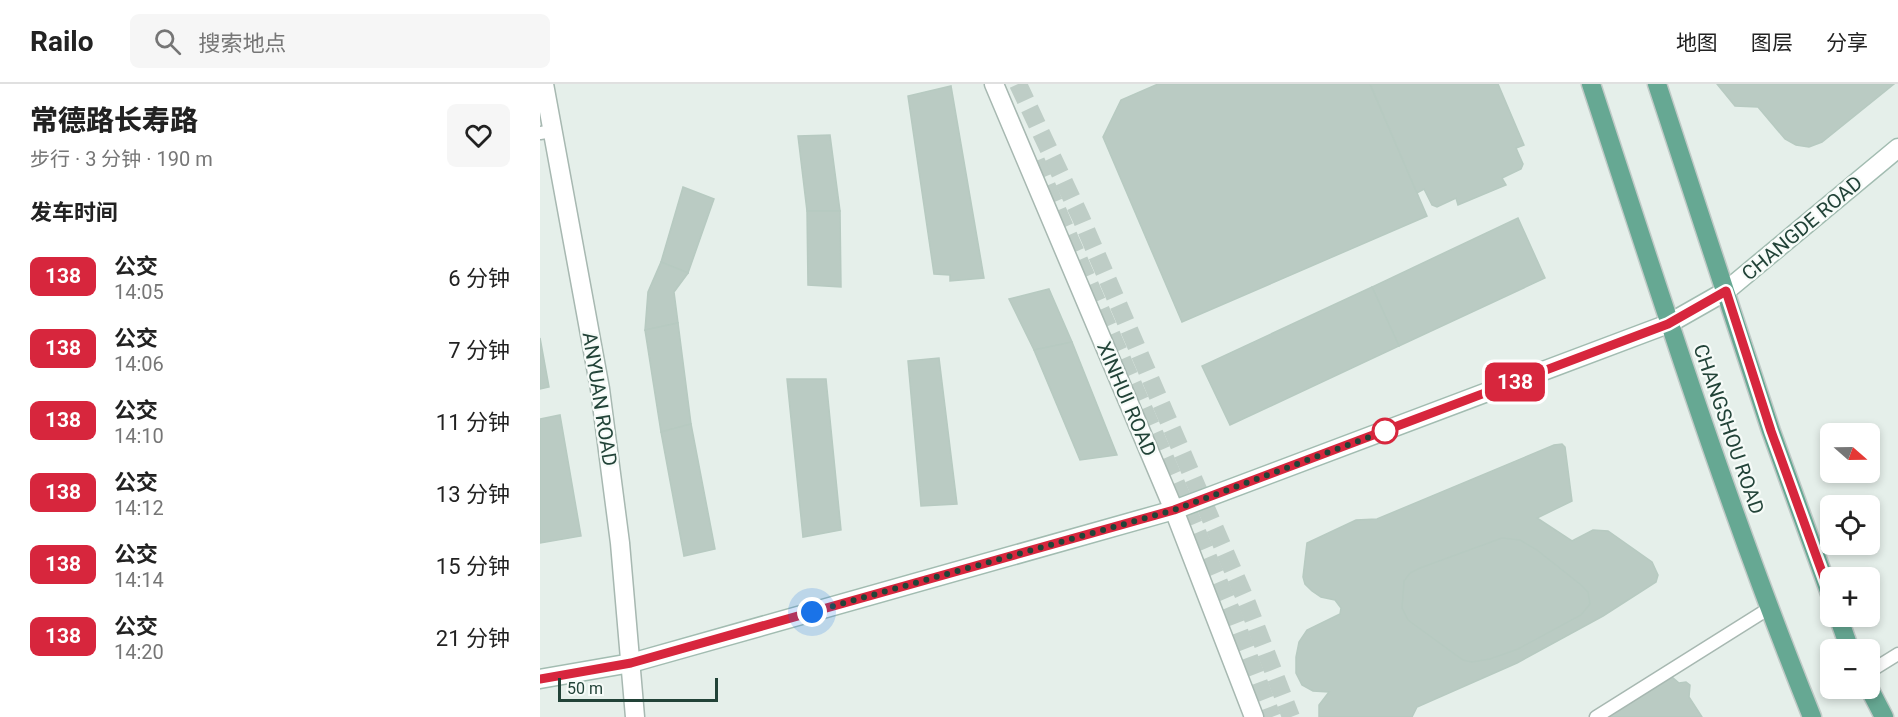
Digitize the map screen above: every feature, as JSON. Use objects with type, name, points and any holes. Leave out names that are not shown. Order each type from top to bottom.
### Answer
[{"type":"main road","name":"ANYUAN ROAD","points":[[544,84],[546,132],[600,389],[619,531],[635,717]]},
{"type":"main road","name":"XINHUI ROAD","points":[[994,84],[1174,510],[1254,717]]},
{"type":"main road","name":"CHANGSHOU ROAD","points":[[1591,84],[1668,324],[1768,609],[1812,717]]},
{"type":"main road","name":"CHANGSHOU ROAD","points":[[1657,84],[1771,431],[1820,567]]},
{"type":"main road","name":"CHANGDE ROAD","points":[[540,679],[631,663],[1174,510],[1668,324],[1726,291],[1898,148]]},
{"type":"main road","points":[[1875,699],[1884,717]]},
{"type":"lane","points":[[1596,717],[1768,609]]},
{"type":"lane","points":[[1880,665],[1898,654]]},
{"type":"building","points":[[1158,84],[1370,84],[1427,216],[1182,322],[1103,137],[1121,100]]},
{"type":"building","points":[[1370,84],[1498,84],[1524,145],[1516,148],[1523,164],[1521,169],[1502,178],[1506,185],[1458,205],[1456,198],[1437,207],[1432,205],[1424,189],[1417,193]]},
{"type":"building","points":[[1717,84],[1894,84],[1822,142],[1809,147],[1796,145],[1785,139],[1758,107],[1735,106]]},
{"type":"building","points":[[951,86],[984,278],[950,281],[950,275],[934,274],[908,96]]},
{"type":"building","points":[[830,135],[840,211],[807,211],[798,136]]},
{"type":"building","points":[[683,187],[714,199],[688,273],[661,262]]},
{"type":"building","points":[[807,211],[840,211],[841,287],[808,285]]},
{"type":"building","points":[[1518,218],[1545,278],[1399,346],[1372,287]]},
{"type":"building","points":[[661,262],[688,273],[674,292],[678,323],[645,330],[648,292]]},
{"type":"building","points":[[1372,287],[1399,346],[1230,425],[1202,366]]},
{"type":"building","points":[[1049,289],[1072,342],[1034,350],[1009,299]]},
{"type":"building","points":[[678,323],[691,424],[661,432],[645,330]]},
{"type":"building","points":[[540,338],[549,387],[540,389]]},
{"type":"building","points":[[1072,342],[1117,455],[1080,460],[1034,350]]},
{"type":"building","points":[[939,358],[957,504],[921,506],[908,361]]},
{"type":"building","points":[[787,379],[826,379],[841,530],[803,537]]},
{"type":"building","points":[[560,415],[581,536],[540,543],[540,419]]},
{"type":"building","points":[[691,424],[715,549],[684,556],[661,432]]},
{"type":"building","points":[[1562,444],[1565,447],[1572,501],[1537,518],[1572,541],[1593,530],[1608,531],[1652,562],[1658,575],[1656,582],[1603,616],[1517,663],[1417,707],[1412,717],[1319,717],[1319,705],[1329,692],[1313,691],[1302,685],[1296,673],[1299,642],[1307,630],[1340,614],[1341,608],[1335,600],[1321,597],[1305,584],[1303,577],[1307,543],[1356,520],[1377,519],[1554,445]]},
{"type":"building","points":[[1502,538],[1520,540],[1537,550],[1588,592],[1590,604],[1581,615],[1518,649],[1490,659],[1472,662],[1463,660],[1408,620],[1402,608],[1404,581],[1410,573],[1420,568]]},
{"type":"building","points":[[1672,677],[1679,683],[1686,682],[1690,685],[1689,697],[1702,717],[1607,717]]},
{"type":"tunnel","points":[[1018,84],[1081,218],[1247,603],[1291,717]]},
{"type":"tunnel","points":[[1036,161],[1231,610],[1272,717]]},
{"type":"bus line","name":"138","points":[[540,679],[631,663],[1174,510],[1668,324],[1726,291],[1771,431],[1820,567]]},
{"type":"route","points":[[812,612],[1174,510],[1385,431]]}]
